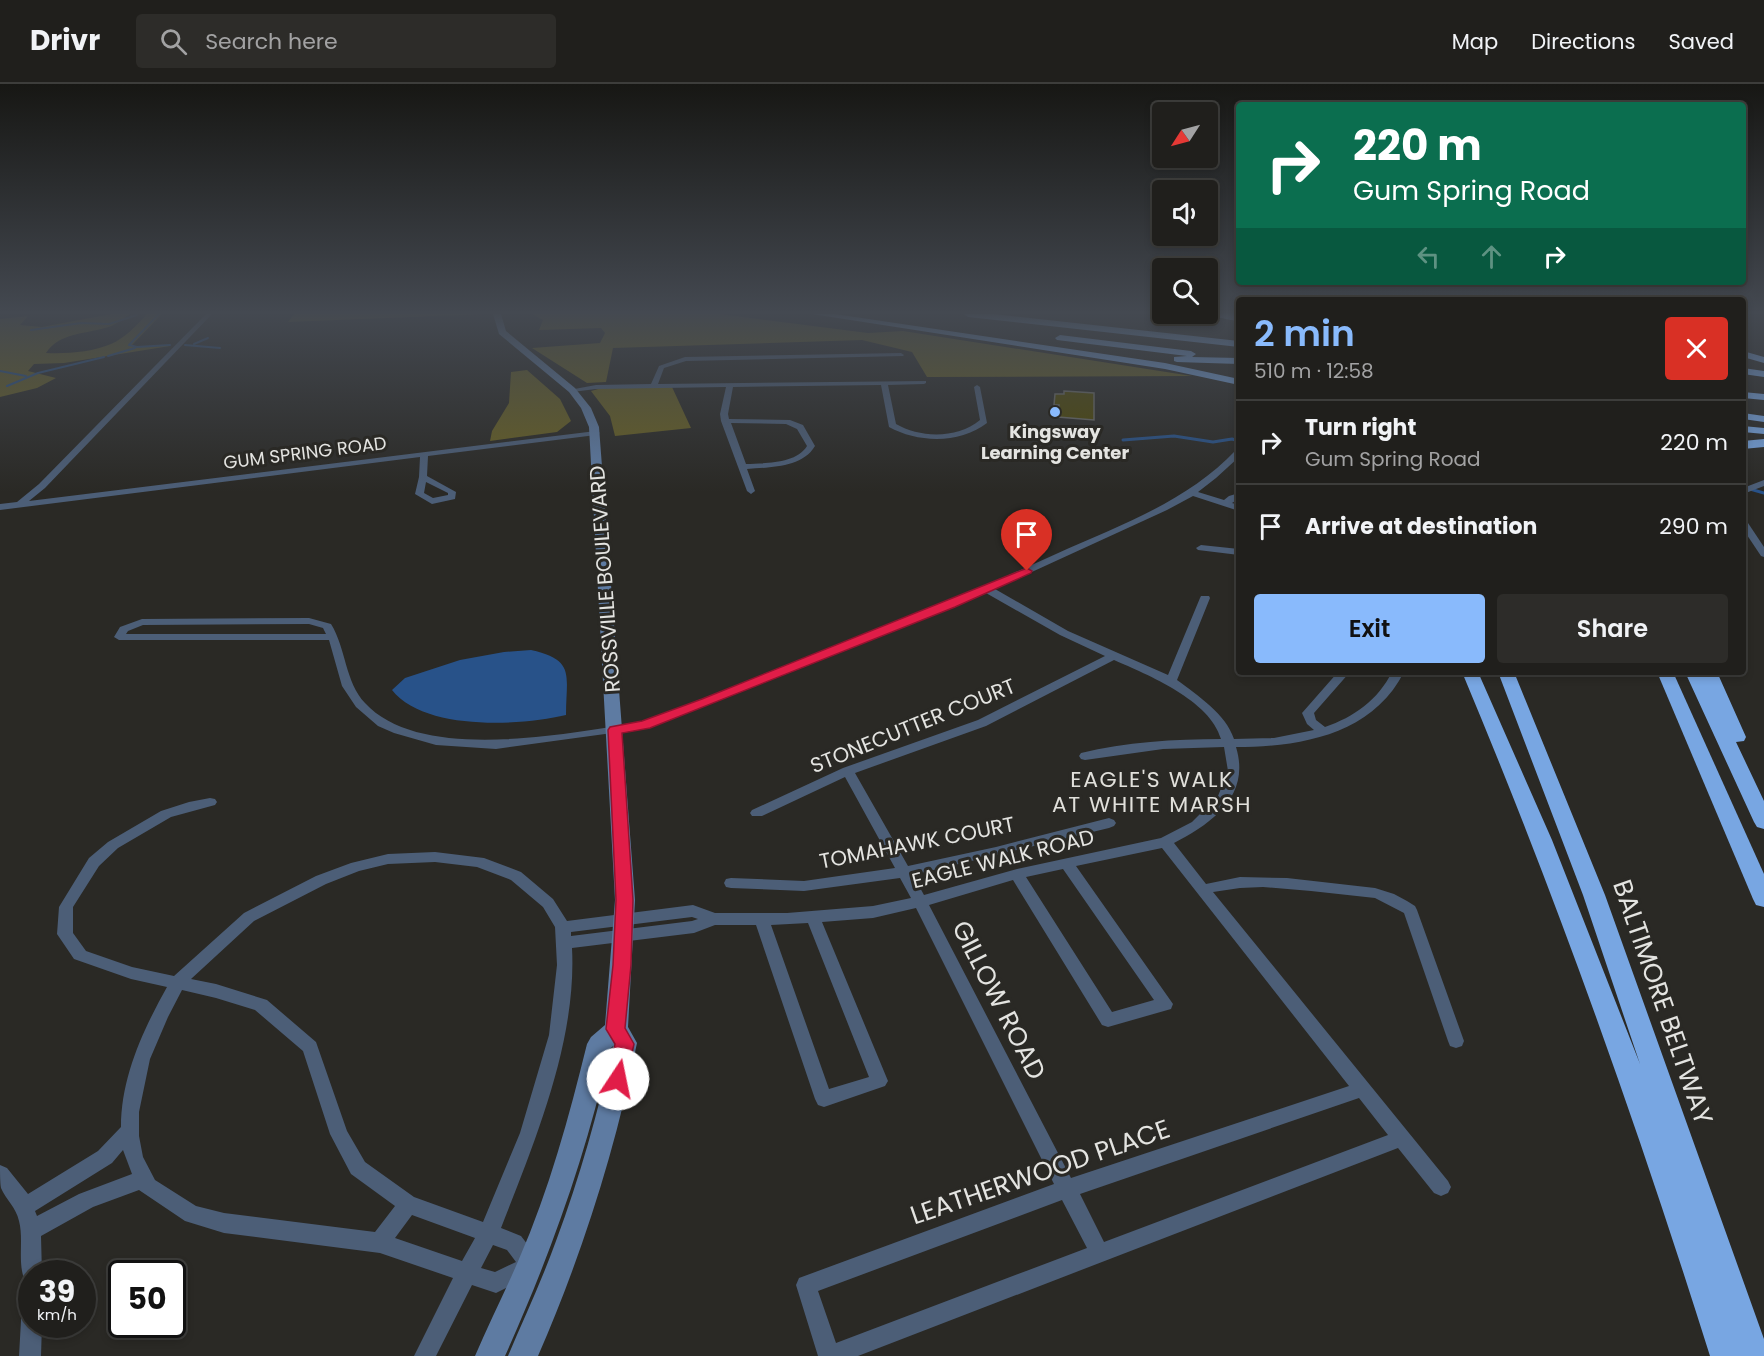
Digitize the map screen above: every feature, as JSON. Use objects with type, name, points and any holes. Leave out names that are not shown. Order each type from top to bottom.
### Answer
[{"type":"highway","points":[[1198,373],[1236,381]]},
{"type":"highway","points":[[1746,395],[1764,397]]},
{"type":"highway","points":[[1746,400],[1764,403]]},
{"type":"highway","points":[[1746,416],[1764,418]]},
{"type":"highway","points":[[1746,429],[1764,431]]},
{"type":"highway","points":[[1746,445],[1764,442]]},
{"type":"highway","points":[[1471,675],[1564,896],[1621,1047],[1657,1146],[1726,1356]]},
{"type":"highway","points":[[1498,675],[1537,751]]},
{"type":"highway","name":"BALTIMORE BELTWAY","points":[[1507,675],[1594,895],[1754,1356]]},
{"type":"highway","points":[[1666,675],[1764,899]]},
{"type":"highway","points":[[1694,675],[1764,822]]},
{"type":"highway","points":[[1710,675],[1764,796]]},
{"type":"main road","name":"ROSSVILLE BOULEVARD","points":[[530,1354],[596,1166],[625,1044],[615,1029],[624,927],[615,730],[596,433],[586,408],[572,390],[551,373]]},
{"type":"main road","points":[[490,1356],[531,1265],[569,1160],[599,1044],[615,1029]]},
{"type":"street","points":[[19,504],[42,486],[151,373]]},
{"type":"street","points":[[654,386],[659,373]]},
{"type":"street","points":[[572,390],[654,386],[924,382]]},
{"type":"street","points":[[884,383],[892,425],[906,433],[927,436],[952,435],[981,425],[984,421],[977,387]]},
{"type":"street","points":[[730,386],[724,414],[725,421],[751,491]]},
{"type":"street","points":[[725,421],[787,422],[800,427],[812,446],[808,454],[794,460],[743,467]]},
{"type":"street","name":"GUM SPRING ROAD","points":[[0,507],[596,433]]},
{"type":"street","points":[[423,477],[424,454]]},
{"type":"street","points":[[333,637],[119,637],[124,628],[142,622],[316,622],[327,626],[333,637],[348,686],[360,705],[382,723],[407,733],[436,741],[496,745],[615,730],[645,725],[717,698],[987,589],[1193,493],[1213,478],[1236,455]]},
{"type":"street","points":[[1747,489],[1764,483]]},
{"type":"street","points":[[1193,493],[1236,507]]},
{"type":"street","points":[[1225,504],[1236,497]]},
{"type":"street","points":[[1746,527],[1764,554]]},
{"type":"street","points":[[1201,548],[1236,552]]},
{"type":"street","name":"EAGLE WALK ROAD","points":[[565,935],[624,927],[694,927],[714,919],[813,917],[873,912],[920,902],[1017,874],[1166,842],[1197,825],[1224,798],[1234,771],[1230,744],[1215,717],[1206,707],[1171,681],[1064,633],[987,589]]},
{"type":"street","points":[[1171,681],[1205,598]]},
{"type":"street","points":[[209,638],[224,621]]},
{"type":"street","name":"STONECUTTER COURT","points":[[757,813],[848,771],[982,723],[1115,656]]},
{"type":"street","points":[[1322,731],[1311,721],[1308,712],[1341,675]]},
{"type":"street","points":[[1085,756],[1164,745],[1286,741],[1322,731],[1357,717],[1375,705],[1393,684],[1397,675]]},
{"type":"street","name":"GILLOW ROAD","points":[[848,771],[904,871],[1100,1254]]},
{"type":"street","points":[[210,802],[166,814],[113,845],[94,862],[66,907],[65,934],[80,955],[130,973],[178,982],[216,991],[261,1005],[310,1047],[324,1082],[339,1134],[358,1168],[408,1204],[488,1235],[514,1243],[531,1265],[496,1283],[467,1273],[380,1243],[224,1223],[192,1214],[147,1186],[134,1157],[130,1112],[141,1059],[160,1015],[178,982],[249,917],[321,879],[356,867],[388,859],[435,857],[479,862],[516,876],[548,903],[565,935],[556,1035],[529,1132],[488,1235],[467,1273],[425,1356]]},
{"type":"street","name":"TOMAHAWK COURT","points":[[731,883],[801,886],[904,871],[995,852],[1108,823]]},
{"type":"street","points":[[1166,842],[1441,1187]]},
{"type":"street","points":[[1017,874],[1108,1020],[1165,1004],[1066,863]]},
{"type":"street","points":[[1203,890],[1219,884],[1252,881],[1375,893],[1386,895],[1397,901],[1410,910],[1456,1041]]},
{"type":"street","points":[[761,918],[824,1098],[879,1081],[813,917]]},
{"type":"street","name":"LEATHERWOOD PLACE","points":[[1363,1089],[1067,1189],[806,1285],[830,1356],[1402,1138]]},
{"type":"street","points":[[24,1207],[59,1188],[105,1157],[130,1130]]},
{"type":"street","points":[[0,1174],[18,1192],[24,1207],[31,1231],[32,1260]]},
{"type":"street","points":[[31,1231],[76,1204],[118,1186],[145,1180]]},
{"type":"street","points":[[380,1243],[408,1204]]},
{"type":"street","points":[[30,1356],[31,1338]]},
{"type":"shaded area","points":[[0,373],[37,373],[56,378],[37,388],[0,397]]},
{"type":"shaded area","points":[[511,373],[531,373],[560,399],[571,421],[557,432],[490,441],[492,431],[509,403]]},
{"type":"shaded area","points":[[572,373],[608,373],[606,382],[587,383]]},
{"type":"shaded area","points":[[925,373],[1175,373],[1192,376],[927,377]]},
{"type":"shaded area","points":[[605,387],[672,387],[691,428],[615,436],[610,416],[591,391]]},
{"type":"water","points":[[531,650],[545,654],[562,664],[567,679],[566,715],[524,722],[499,723],[449,719],[426,713],[407,703],[392,690],[405,678],[460,660]]},
{"type":"building","points":[[1064,391],[1094,393],[1094,420],[1058,417],[1059,405],[1054,405],[1055,394],[1064,394]]},
{"type":"waterway","points":[[12,373],[26,376]]},
{"type":"waterway","points":[[7,386],[37,373]]},
{"type":"waterway","points":[[1123,440],[1174,436],[1213,442],[1236,440]]},
{"type":"waterway","points":[[1746,488],[1764,493]]},
{"type":"place","name":"Kingsway Learning Center","points":[[1055,412]]},
{"type":"district","name":"EAGLE'S WALK AT WHITE MARSH","points":[[1152,792]]},
{"type":"route","points":[[618,1079],[625,1044],[615,1029],[622,965],[625,900],[615,730],[645,725],[706,702],[1027,571]]}]
